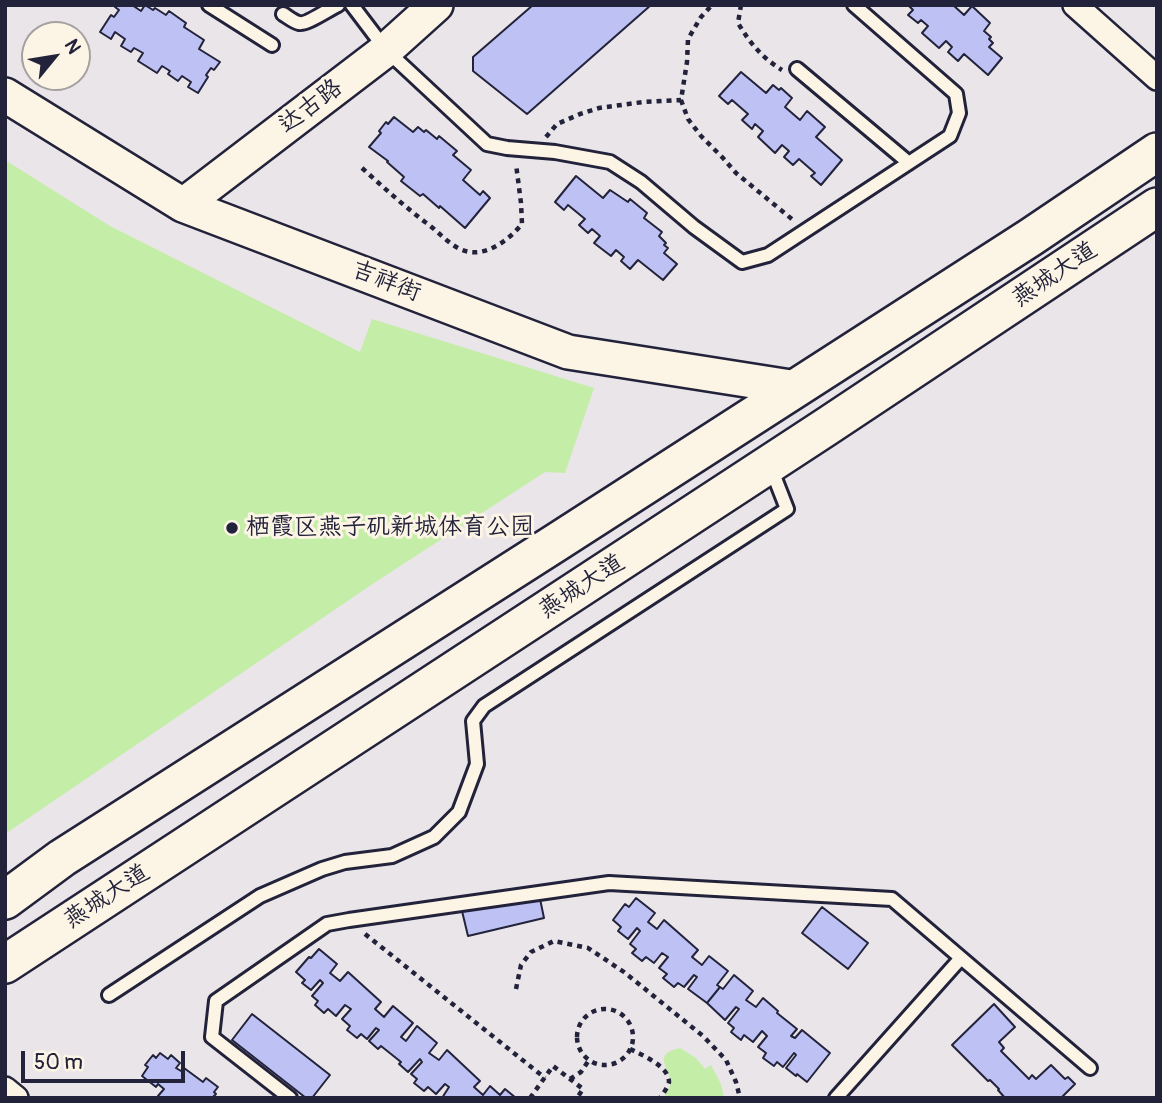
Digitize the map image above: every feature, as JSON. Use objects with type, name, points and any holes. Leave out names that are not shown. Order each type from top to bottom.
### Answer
[{"type":"main road","name":"燕城大道","points":[[5,900],[62,858],[797,388],[1157,152]]},
{"type":"main road","name":"燕城大道","points":[[5,964],[770,464],[1157,207]]},
{"type":"street","name":"达古路","points":[[183,205],[386,50],[436,5]]},
{"type":"street","points":[[1075,5],[1157,78]]},
{"type":"street","name":"吉祥街","points":[[5,95],[183,205],[568,352],[797,388]]},
{"type":"street","points":[[5,1089],[16,1098]]},
{"type":"lane","points":[[209,5],[272,45]]},
{"type":"lane","points":[[283,14],[298,23],[306,23],[338,5]]},
{"type":"lane","points":[[352,5],[386,50],[486,144],[610,162],[641,182],[694,227],[742,261],[768,255],[950,136],[959,113],[956,94],[853,5]]},
{"type":"lane","points":[[797,69],[909,163]]},
{"type":"lane","points":[[109,995],[260,896],[322,869],[345,862],[392,856],[434,837],[460,812],[477,764],[473,721],[484,706],[787,509],[770,464]]},
{"type":"lane","points":[[290,1098],[212,1037],[216,1001],[327,923],[609,883],[892,899],[1090,1068]]},
{"type":"lane","points":[[836,1098],[961,958]]},
{"type":"path","points":[[741,5],[738,23],[750,43],[772,64],[785,72],[797,69]]},
{"type":"path","points":[[681,100],[688,119],[736,173],[806,230]]},
{"type":"path","points":[[349,920],[545,1078]]},
{"type":"path","points":[[516,989],[521,965],[531,952],[554,941],[588,948],[624,972],[703,1036],[726,1060],[740,1098]]},
{"type":"path","points":[[601,1008],[618,1011],[631,1025],[633,1034],[630,1049],[621,1060],[612,1064],[601,1065],[589,1060],[578,1045],[579,1024],[585,1016],[601,1008]]},
{"type":"path","points":[[630,1049],[652,1060],[666,1075],[668,1085],[660,1098]]},
{"type":"path","points":[[570,1079],[581,1072],[589,1060]]},
{"type":"path","points":[[530,1098],[553,1066],[583,1089],[577,1098]]},
{"type":"green space","name":"栖霞区燕子矶新城体育公园","points":[[5,160],[110,226],[360,352],[372,319],[594,388],[565,473],[545,472],[374,583],[5,834]]},
{"type":"green space","points":[[680,1048],[696,1058],[705,1069],[711,1065],[721,1084],[724,1098],[664,1098],[670,1083],[664,1057]]},
{"type":"building","points":[[116,5],[132,5],[141,11],[145,5],[166,15],[169,11],[186,23],[184,27],[204,40],[199,49],[220,62],[206,75],[208,77],[198,93],[188,87],[191,82],[182,76],[178,81],[162,66],[157,73],[138,61],[143,53],[134,48],[131,52],[121,46],[125,39],[115,32],[111,39],[100,32],[111,15],[114,17],[119,10]]},
{"type":"building","points":[[533,5],[651,5],[527,114],[473,71],[473,57]]},
{"type":"building","points":[[908,5],[953,5],[964,15],[972,6],[990,23],[984,31],[993,43],[989,47],[1002,58],[988,75],[964,54],[958,61],[948,52],[952,47],[946,41],[939,48],[922,33],[928,26],[921,20],[918,23],[908,15],[913,10]]},
{"type":"building","points":[[741,72],[766,93],[773,85],[779,90],[781,88],[792,98],[785,107],[800,120],[807,111],[825,127],[816,137],[842,160],[821,185],[811,176],[815,173],[799,159],[793,165],[784,157],[789,151],[782,145],[775,153],[758,137],[763,131],[755,124],[752,129],[742,120],[748,114],[732,100],[728,104],[719,96]]},
{"type":"building","points":[[394,117],[413,132],[418,127],[437,139],[439,136],[457,151],[453,155],[471,170],[463,180],[480,195],[483,191],[490,198],[465,228],[440,206],[439,208],[423,194],[420,196],[401,181],[404,177],[369,147],[386,122],[388,124]]},
{"type":"building","points":[[576,176],[603,198],[610,190],[628,202],[630,199],[647,213],[644,218],[662,232],[659,236],[668,248],[664,253],[677,264],[663,280],[638,260],[630,269],[621,261],[624,257],[616,250],[611,256],[594,243],[600,236],[592,229],[588,233],[579,225],[585,219],[568,205],[564,210],[555,202]]},
{"type":"building","points":[[539,894],[544,918],[468,936],[462,911]]},
{"type":"building","points":[[636,898],[655,913],[648,922],[657,929],[664,920],[698,950],[692,957],[702,965],[709,956],[728,971],[707,1003],[688,989],[697,977],[694,975],[684,987],[678,983],[674,987],[663,978],[667,974],[659,968],[668,957],[662,953],[654,963],[646,957],[642,961],[632,953],[636,949],[630,944],[640,931],[637,928],[628,939],[618,931],[621,927],[613,920],[625,904],[629,907]]},
{"type":"building","points":[[822,907],[868,943],[848,969],[802,933]]},
{"type":"building","points":[[319,949],[337,964],[330,973],[340,981],[348,972],[381,1002],[375,1009],[384,1017],[393,1006],[413,1023],[401,1037],[406,1041],[417,1026],[437,1043],[429,1053],[439,1060],[447,1050],[480,1081],[474,1087],[483,1095],[490,1086],[500,1095],[505,1089],[516,1098],[442,1098],[449,1087],[445,1084],[436,1094],[428,1087],[424,1091],[414,1083],[417,1079],[411,1074],[422,1062],[420,1059],[408,1072],[399,1064],[401,1062],[381,1046],[378,1049],[369,1041],[379,1030],[376,1028],[367,1039],[361,1034],[357,1038],[347,1030],[350,1026],[342,1019],[351,1009],[345,1005],[336,1016],[328,1009],[324,1013],[315,1005],[318,1001],[312,996],[323,983],[320,980],[311,990],[302,983],[305,980],[296,972]]},
{"type":"building","points":[[734,975],[753,991],[746,1000],[756,1007],[763,998],[797,1029],[791,1036],[795,1038],[802,1030],[830,1053],[807,1082],[786,1068],[796,1055],[794,1053],[783,1067],[777,1062],[774,1066],[763,1058],[766,1053],[758,1047],[767,1036],[762,1031],[753,1042],[744,1035],[741,1040],[731,1032],[734,1028],[728,1023],[739,1009],[736,1007],[725,1020],[707,1003]]},
{"type":"building","points":[[994,1004],[1015,1027],[999,1042],[1004,1048],[1001,1051],[1029,1079],[1032,1075],[1036,1079],[1051,1065],[1065,1079],[1068,1077],[1075,1084],[1061,1098],[1005,1098],[990,1080],[952,1045]]},
{"type":"building","points":[[252,1014],[330,1075],[312,1098],[306,1098],[232,1040]]},
{"type":"building","points":[[160,1053],[168,1059],[171,1055],[180,1063],[176,1068],[181,1071],[184,1068],[203,1082],[206,1078],[218,1087],[214,1092],[216,1094],[212,1098],[159,1098],[164,1089],[158,1084],[156,1087],[142,1076],[148,1067],[145,1065],[153,1055],[156,1058]]},
{"type":"place","name":"栖霞区燕子矶新城体育公园","points":[[232,528]]}]
